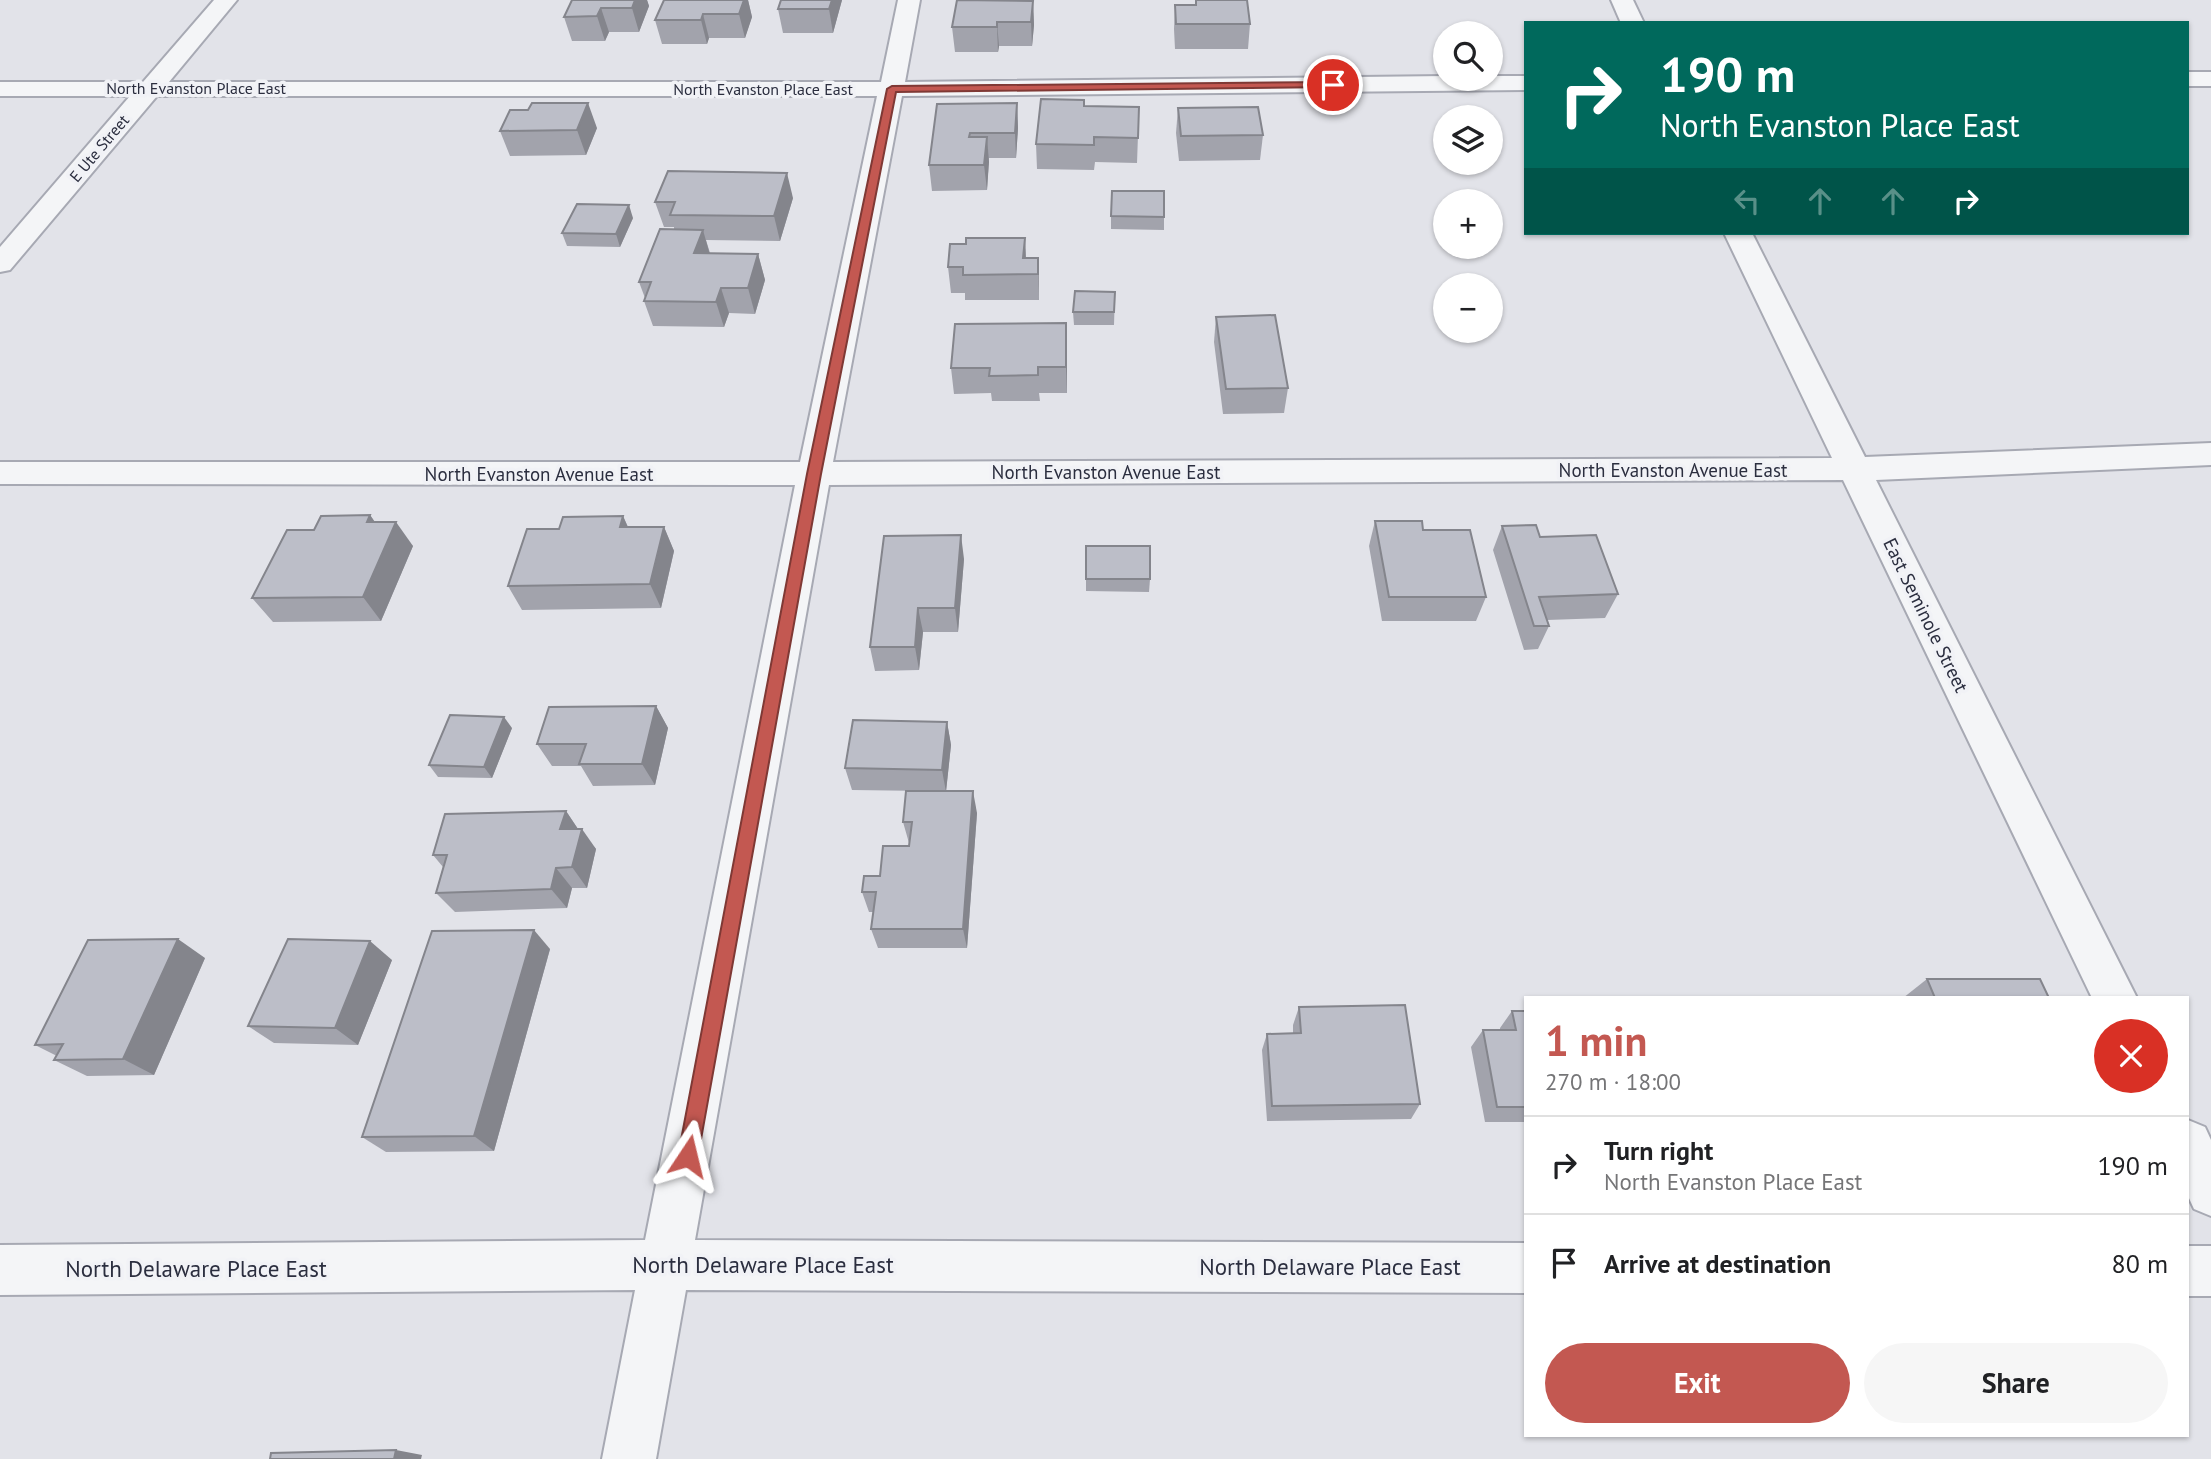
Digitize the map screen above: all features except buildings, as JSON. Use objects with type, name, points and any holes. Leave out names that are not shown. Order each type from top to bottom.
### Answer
[{"type":"street","name":"E Ute Street","points":[[0,264],[226,0]]},
{"type":"street","points":[[629,1459],[814,474],[909,0]]},
{"type":"street","points":[[1622,0],[1632,21]]},
{"type":"street","points":[[2189,79],[2211,79]]},
{"type":"street","name":"North Evanston Place East","points":[[0,89],[892,89],[1524,83]]},
{"type":"street","name":"East Seminole Street","points":[[1739,235],[2114,996]]},
{"type":"street","name":"North Evanston Avenue East","points":[[0,473],[814,474],[1854,469],[2129,454],[2211,454]]},
{"type":"street","points":[[2189,1146],[2211,1192]]},
{"type":"street","name":"North Delaware Place East","points":[[0,1270],[667,1265],[1524,1268]]},
{"type":"street","points":[[2189,1271],[2211,1271]]},
{"type":"route","points":[[688,1156],[814,474],[892,89],[1333,85]]}]
